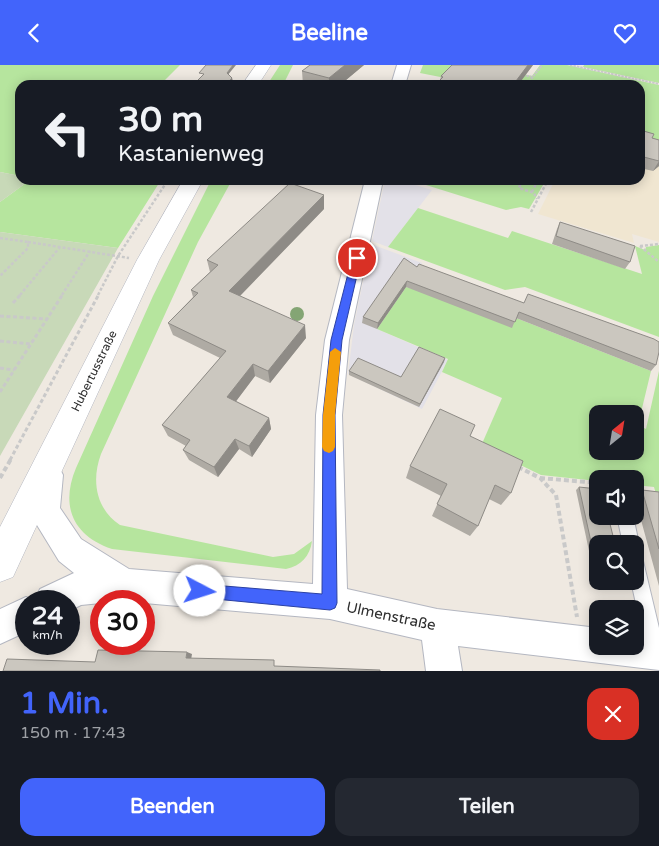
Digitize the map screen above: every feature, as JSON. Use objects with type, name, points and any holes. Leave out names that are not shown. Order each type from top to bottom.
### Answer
[{"type":"street","points":[[254,80],[264,65]]},
{"type":"street","points":[[400,80],[404,65]]},
{"type":"street","name":"Hubertusstraße","points":[[0,564],[148,260],[190,185]]},
{"type":"street","points":[[330,603],[329,415],[334,365],[337,340],[373,185]]},
{"type":"street","name":"Ulmenstraße","points":[[49,465],[44,512],[70,550],[92,567],[125,585]]},
{"type":"street","name":"Ulmenstraße","points":[[74,590],[78,588],[125,585],[330,603],[437,626],[589,644]]},
{"type":"street","points":[[0,627],[15,620]]},
{"type":"street","points":[[437,626],[444,671]]},
{"type":"street","name":"Ulmenstraße","points":[[644,650],[657,651]]},
{"type":"lane","points":[[642,590],[657,651]]},
{"type":"path","points":[[531,80],[542,65]]},
{"type":"path","points":[[570,65],[642,80]]},
{"type":"path","points":[[516,73],[533,77]]},
{"type":"path","points":[[441,80],[444,77]]},
{"type":"path","points":[[645,81],[659,84]]},
{"type":"path","points":[[0,479],[58,373],[118,256],[165,185]]},
{"type":"path","points":[[520,185],[518,188],[532,191],[537,199]]},
{"type":"path","points":[[532,191],[535,185]]},
{"type":"path","points":[[530,212],[544,185]]},
{"type":"path","points":[[0,238],[148,260]]},
{"type":"path","points":[[0,276],[28,248],[28,242]]},
{"type":"path","points":[[659,244],[640,247],[659,262]]},
{"type":"path","points":[[13,303],[61,247]]},
{"type":"path","points":[[0,392],[90,251]]},
{"type":"path","points":[[0,316],[46,319]]},
{"type":"path","points":[[0,341],[31,344]]},
{"type":"path","points":[[0,368],[14,370]]},
{"type":"path","points":[[518,467],[540,478],[556,495],[589,625]]},
{"type":"path","points":[[540,478],[589,482]]},
{"type":"shaded area","points":[[645,139],[659,143],[659,242],[632,234],[634,243],[538,214],[552,185],[645,185]]},
{"type":"shaded area","points":[[384,185],[416,185],[432,190],[388,247],[372,241]]},
{"type":"shaded area","points":[[371,244],[422,263],[377,329],[448,360],[422,409],[348,374],[354,325]]},
{"type":"green space","points":[[0,65],[180,65],[165,80],[15,80],[15,175],[0,172]]},
{"type":"green space","points":[[280,65],[293,65],[286,80],[270,80]]},
{"type":"green space","points":[[423,65],[483,65],[532,76],[540,65],[567,65],[636,80],[456,80],[420,73]]},
{"type":"green space","points":[[584,65],[659,65],[659,83],[645,80],[583,67]]},
{"type":"green space","points":[[645,82],[659,85],[659,143],[645,139]]},
{"type":"green space","points":[[0,172],[15,175],[15,185],[23,185],[0,202]]},
{"type":"green space","points":[[23,185],[158,185],[118,248],[0,232],[0,202]]},
{"type":"green space","points":[[208,185],[229,185],[198,242],[101,454],[96,474],[96,484],[101,503],[120,525],[273,557],[294,554],[312,541],[307,556],[291,568],[286,569],[112,549],[88,536],[79,528],[73,518],[69,495],[76,468],[153,296]]},
{"type":"green space","points":[[426,185],[543,185],[529,209],[521,207],[506,210]]},
{"type":"green space","points":[[418,208],[508,238],[512,231],[642,274],[635,246],[645,250],[646,247],[659,245],[659,337],[525,287],[505,290],[388,247]]},
{"type":"green space","points":[[0,232],[118,248],[0,456]]},
{"type":"green space","points":[[406,287],[516,318],[651,371],[643,405],[589,405],[589,460],[644,460],[644,428],[646,429],[659,371],[659,498],[657,498],[654,487],[644,486],[644,470],[589,470],[589,480],[541,475],[481,446],[502,398],[442,372],[448,359],[377,329]]},
{"type":"building","points":[[206,65],[233,65],[227,73],[232,78],[230,80],[198,80],[204,74],[199,73]]},
{"type":"building","points":[[310,65],[345,65],[329,78],[302,71]]},
{"type":"building","points":[[452,65],[528,65],[517,80],[440,80],[443,77],[441,76]]},
{"type":"building","points":[[645,131],[654,134],[652,138],[659,140],[659,161],[645,157]]},
{"type":"building","points":[[288,185],[296,185],[324,195],[229,291],[305,325],[268,371],[253,364],[227,397],[269,418],[249,446],[235,439],[214,467],[183,450],[190,440],[162,425],[226,351],[168,323],[198,293],[191,290],[218,265],[207,260]]},
{"type":"building","points":[[560,222],[635,246],[630,262],[556,236]]},
{"type":"building","points":[[404,258],[417,267],[419,264],[524,303],[528,294],[654,339],[659,342],[656,365],[519,312],[515,322],[407,281],[378,323],[363,317]]},
{"type":"building","points":[[419,347],[445,358],[420,404],[349,371],[358,358],[401,377]]},
{"type":"building","points":[[440,409],[475,425],[470,436],[523,461],[511,493],[495,485],[478,526],[437,504],[447,484],[410,466]]},
{"type":"building","points":[[579,487],[589,488],[589,525],[610,525],[613,535],[589,535]]},
{"type":"building","points":[[644,490],[659,492],[659,549],[644,497]]},
{"type":"building","points":[[155,651],[187,652],[186,658],[274,660],[274,666],[380,671],[3,671],[7,659],[95,662],[97,655],[155,655]]},
{"type":"slow traffic","points":[[329,447],[329,415],[335,352]]},
{"type":"route","points":[[200,591],[330,603],[329,415],[337,340],[357,258]]}]
